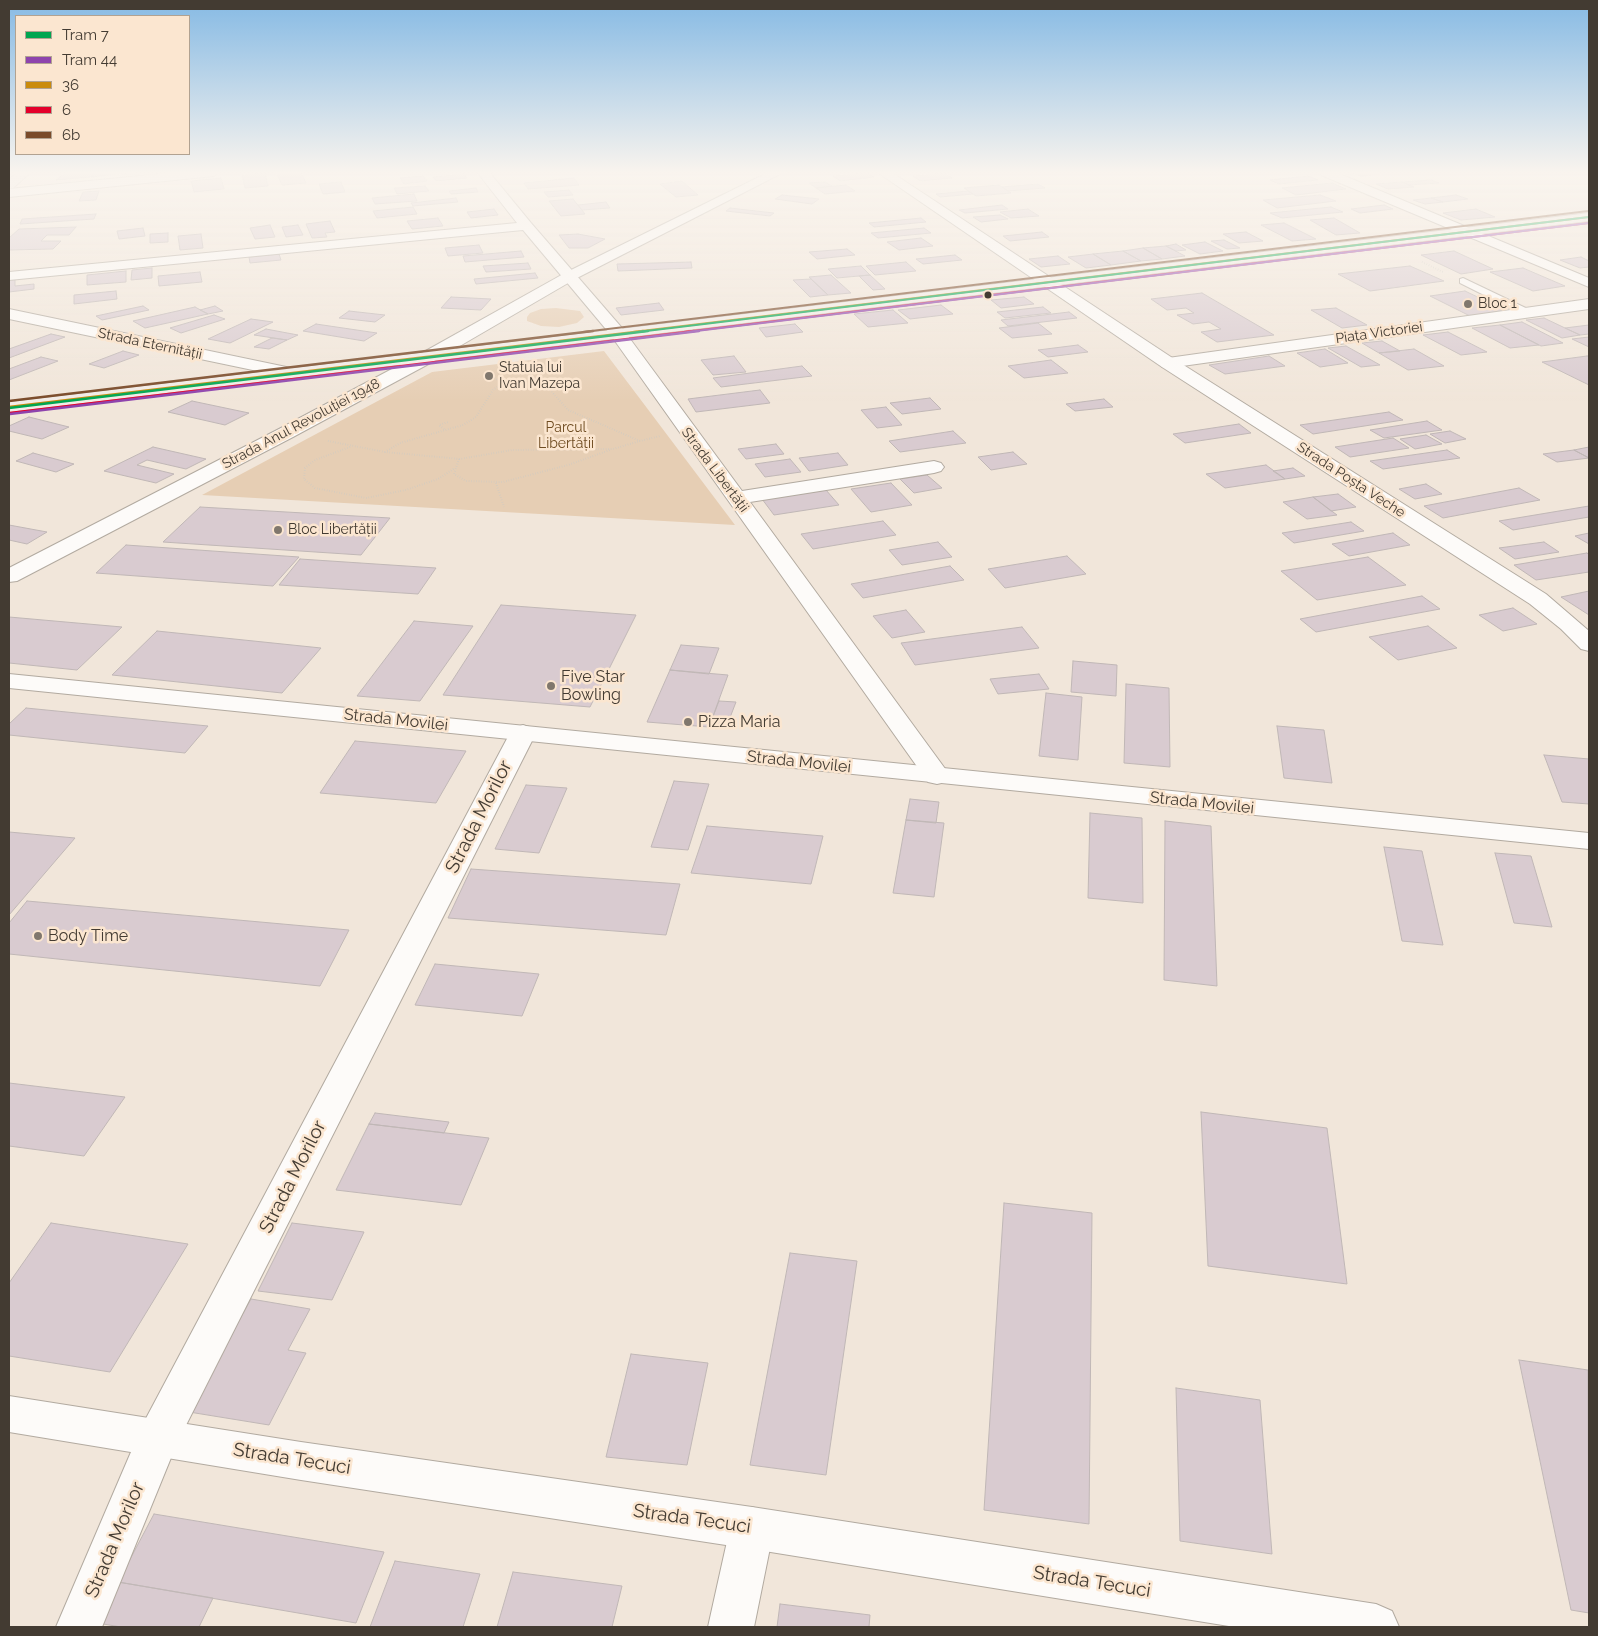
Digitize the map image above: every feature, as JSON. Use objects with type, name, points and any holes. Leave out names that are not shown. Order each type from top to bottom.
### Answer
[{"type":"main road","points":[[9,408],[617,332],[1330,248]]},
{"type":"street","points":[[9,276],[295,248]]},
{"type":"street","name":"Strada Libertății","points":[[546,248],[617,332],[937,776]]},
{"type":"street","name":"Strada Anul Revoluției 1948","points":[[9,576],[286,433],[428,357],[570,276],[625,248]]},
{"type":"street","name":"Strada Poșta Veche","points":[[997,248],[1168,363],[1538,599],[1569,624],[1589,644]]},
{"type":"street","points":[[1507,248],[1589,283]]},
{"type":"street","name":"Piața Victoriei","points":[[1168,363],[1589,304]]},
{"type":"street","name":"Strada Eternității","points":[[9,314],[292,373]]},
{"type":"street","points":[[737,498],[934,467]]},
{"type":"street","name":"Strada Movilei","points":[[9,681],[1589,841]]},
{"type":"street","name":"Strada Morilor","points":[[79,1627],[158,1437],[523,733]]},
{"type":"street","name":"Strada Tecuci","points":[[9,1414],[301,1461],[752,1528],[1376,1627]]},
{"type":"street","points":[[731,1627],[752,1528]]},
{"type":"lane","points":[[1463,281],[1528,312]]},
{"type":"path","points":[[480,350],[483,366],[490,376],[503,383]]},
{"type":"path","points":[[385,452],[400,443],[463,424],[476,416],[493,390],[503,383],[533,381],[545,384],[568,410],[640,441]]},
{"type":"path","points":[[444,429],[439,425],[448,422]]},
{"type":"path","points":[[460,459],[454,474],[466,481],[496,483],[568,465],[613,449],[686,430]]},
{"type":"path","points":[[286,433],[351,447],[460,459],[512,450],[613,449]]},
{"type":"path","points":[[351,447],[314,460],[305,468],[304,478],[315,488],[343,496],[366,498],[406,490],[438,480],[455,468]]},
{"type":"path","points":[[496,483],[504,507]]},
{"type":"green space","points":[[556,308],[580,311],[584,317],[577,323],[559,327],[541,326],[527,321],[530,313],[541,309]]},
{"type":"green space","name":"Parcul Libertății","points":[[604,351],[735,525],[202,495],[432,372]]},
{"type":"building","points":[[9,248],[54,248],[53,249],[9,250]]},
{"type":"building","points":[[180,248],[199,248],[180,250]]},
{"type":"building","points":[[445,248],[481,248],[483,253],[448,256]]},
{"type":"building","points":[[1144,248],[1170,248],[1185,256],[1162,259]]},
{"type":"building","points":[[1144,248],[1162,259],[1141,261],[1123,251]]},
{"type":"building","points":[[1171,248],[1186,250],[1176,251]]},
{"type":"building","points":[[1189,248],[1218,248],[1223,251],[1200,254]]},
{"type":"building","points":[[847,249],[855,255],[817,259],[809,252]]},
{"type":"building","points":[[521,251],[524,257],[465,262],[463,256]]},
{"type":"building","points":[[1123,251],[1141,261],[1111,265],[1093,254]]},
{"type":"building","points":[[1454,251],[1493,269],[1461,274],[1421,255]]},
{"type":"building","points":[[279,254],[281,260],[250,263],[249,257]]},
{"type":"building","points":[[1093,254],[1111,265],[1086,268],[1068,257]]},
{"type":"building","points":[[955,255],[962,260],[923,264],[916,259]]},
{"type":"building","points":[[1058,256],[1070,264],[1041,267],[1029,259]]},
{"type":"building","points":[[1581,257],[1589,261],[1589,267],[1580,268],[1560,260]]},
{"type":"building","points":[[691,262],[692,268],[618,271],[617,264]]},
{"type":"building","points":[[906,262],[916,271],[875,275],[866,266]]},
{"type":"building","points":[[528,263],[531,269],[486,272],[483,266]]},
{"type":"building","points":[[861,266],[870,275],[837,278],[828,269]]},
{"type":"building","points":[[1410,266],[1444,281],[1370,291],[1338,274]]},
{"type":"building","points":[[152,268],[152,278],[131,280],[132,270]]},
{"type":"building","points":[[1523,268],[1565,286],[1533,291],[1490,272]]},
{"type":"building","points":[[126,271],[126,282],[87,285],[87,275]]},
{"type":"building","points":[[200,272],[202,282],[159,286],[158,276]]},
{"type":"building","points":[[535,273],[538,278],[476,284],[474,279]]},
{"type":"building","points":[[831,275],[851,293],[828,295],[809,277]]},
{"type":"building","points":[[870,275],[885,289],[873,290],[859,276]]},
{"type":"building","points":[[15,279],[15,286],[34,284],[34,289],[9,292],[9,280]]},
{"type":"building","points":[[811,279],[828,295],[810,297],[793,280]]},
{"type":"building","points":[[116,291],[117,299],[74,304],[74,295]]},
{"type":"building","name":"Bloc 1","points":[[1465,291],[1507,311],[1472,317],[1430,296]]},
{"type":"building","points":[[1202,293],[1274,335],[1217,342],[1201,332],[1221,329],[1209,322],[1193,324],[1177,315],[1194,313],[1186,308],[1167,310],[1151,299]]},
{"type":"building","points":[[451,297],[491,299],[481,310],[441,308]]},
{"type":"building","points":[[1024,297],[1034,304],[1001,308],[991,300]]},
{"type":"building","points":[[659,303],[664,310],[621,315],[616,308]]},
{"type":"building","points":[[941,305],[953,314],[910,319],[898,310]]},
{"type":"building","points":[[143,306],[149,310],[102,320],[96,316]]},
{"type":"building","points":[[215,306],[223,311],[208,314],[200,310]]},
{"type":"building","points":[[195,307],[208,314],[145,328],[133,321]]},
{"type":"building","points":[[1043,307],[1051,313],[1005,318],[997,312]]},
{"type":"building","points":[[1336,308],[1367,325],[1342,328],[1311,310]]},
{"type":"building","points":[[893,310],[908,323],[868,327],[854,314]]},
{"type":"building","points":[[349,311],[385,315],[375,322],[339,318]]},
{"type":"building","points":[[1069,312],[1077,318],[1008,326],[1001,320]]},
{"type":"building","points":[[214,315],[225,319],[181,333],[170,328]]},
{"type":"building","points":[[1544,318],[1580,335],[1562,338],[1526,320]]},
{"type":"building","points":[[251,319],[273,322],[230,343],[208,339]]},
{"type":"building","points":[[1522,322],[1563,343],[1541,346],[1500,325]]},
{"type":"building","points":[[1038,323],[1052,334],[1012,338],[999,328]]},
{"type":"building","points":[[316,324],[377,333],[364,341],[303,331]]},
{"type":"building","points":[[795,324],[803,332],[766,337],[759,328]]},
{"type":"building","points":[[1500,325],[1539,345],[1510,348],[1472,328]]},
{"type":"building","points":[[1589,325],[1589,334],[1580,335],[1565,328]]},
{"type":"building","points":[[266,329],[298,335],[287,340],[254,335]]},
{"type":"building","points":[[1448,332],[1487,352],[1461,355],[1423,335]]},
{"type":"building","points":[[51,334],[65,337],[9,358],[9,349]]},
{"type":"building","points":[[1589,337],[1589,347],[1572,339]]},
{"type":"building","points":[[272,338],[287,340],[269,349],[254,347]]},
{"type":"building","points":[[1382,341],[1400,351],[1379,353],[1362,343]]},
{"type":"building","points":[[1078,345],[1088,352],[1048,357],[1038,350]]},
{"type":"building","points":[[1346,346],[1380,365],[1361,367],[1328,348]]},
{"type":"building","points":[[1325,349],[1348,363],[1320,367],[1297,353]]},
{"type":"building","points":[[1414,349],[1444,366],[1408,370],[1379,353]]},
{"type":"building","points":[[123,351],[139,355],[104,368],[89,364]]},
{"type":"building","points":[[734,356],[746,372],[713,375],[701,360]]},
{"type":"building","points":[[1269,356],[1285,366],[1225,374],[1209,365]]},
{"type":"building","points":[[1589,356],[1589,385],[1542,362]]},
{"type":"building","points":[[41,357],[58,361],[9,380],[9,369]]},
{"type":"building","points":[[1051,360],[1068,373],[1024,378],[1008,366]]},
{"type":"building","points":[[802,366],[812,376],[721,387],[713,378]]},
{"type":"building","points":[[760,390],[770,403],[696,412],[688,399]]},
{"type":"building","points":[[930,398],[941,409],[902,414],[890,403]]},
{"type":"building","points":[[1104,399],[1113,407],[1075,411],[1066,404]]},
{"type":"building","points":[[192,401],[249,413],[225,425],[168,412]]},
{"type":"building","points":[[886,407],[902,425],[877,428],[861,410]]},
{"type":"building","points":[[1389,412],[1403,420],[1313,434],[1300,425]]},
{"type":"building","points":[[29,417],[69,427],[42,439],[9,431],[9,426]]},
{"type":"building","points":[[1427,421],[1442,430],[1384,438],[1370,430]]},
{"type":"building","points":[[1239,424],[1251,433],[1185,443],[1173,434]]},
{"type":"building","points":[[953,431],[966,443],[900,452],[889,441]]},
{"type":"building","points":[[1450,431],[1466,439],[1445,443],[1430,434]]},
{"type":"building","points":[[1426,435],[1442,444],[1415,449],[1400,439]]},
{"type":"building","points":[[1393,438],[1409,448],[1350,457],[1335,447]]},
{"type":"building","points":[[776,444],[784,454],[746,459],[738,449]]},
{"type":"building","points":[[153,447],[206,459],[186,469],[147,460],[137,465],[174,474],[156,483],[104,471]]},
{"type":"building","points":[[1589,447],[1589,458],[1574,450]]},
{"type":"building","points":[[1447,450],[1460,458],[1383,469],[1370,461]]},
{"type":"building","points":[[1574,450],[1589,458],[1557,462],[1543,454]]},
{"type":"building","points":[[1013,452],[1027,464],[991,470],[978,457]]},
{"type":"building","points":[[33,453],[74,464],[56,472],[16,461]]},
{"type":"building","points":[[838,453],[848,465],[809,471],[799,458]]},
{"type":"building","points":[[790,459],[801,472],[765,477],[755,464]]},
{"type":"building","points":[[1266,465],[1285,479],[1225,488],[1206,474]]},
{"type":"building","points":[[1293,468],[1305,476],[1285,479],[1273,471]]},
{"type":"building","points":[[927,475],[942,488],[914,493],[900,479]]},
{"type":"building","points":[[891,483],[912,505],[871,512],[851,489]]},
{"type":"building","points":[[1426,484],[1442,494],[1415,499],[1399,489]]},
{"type":"building","points":[[1519,488],[1540,500],[1443,518],[1424,506]]},
{"type":"building","points":[[826,490],[839,505],[774,515],[762,499]]},
{"type":"building","points":[[1338,494],[1356,507],[1331,511],[1313,497]]},
{"type":"building","points":[[1313,497],[1337,515],[1307,519],[1283,502]]},
{"type":"building","points":[[1589,506],[1589,517],[1513,530],[1499,521]]},
{"type":"building","name":"Bloc Libertății","points":[[200,507],[390,518],[361,555],[163,542]]},
{"type":"building","points":[[883,521],[896,535],[813,549],[801,534]]},
{"type":"building","points":[[1351,522],[1364,531],[1294,543],[1282,533]]},
{"type":"building","points":[[9,525],[47,532],[27,544],[9,540]]},
{"type":"building","points":[[1393,533],[1410,545],[1349,556],[1332,544]]},
{"type":"building","points":[[1589,533],[1589,544],[1575,536]]},
{"type":"building","points":[[938,542],[952,557],[902,565],[889,550]]},
{"type":"building","points":[[1544,542],[1559,552],[1515,559],[1499,548]]},
{"type":"building","points":[[126,545],[299,557],[273,586],[96,573]]},
{"type":"building","points":[[1587,553],[1589,555],[1589,572],[1536,580],[1514,565]]},
{"type":"building","points":[[1067,556],[1086,574],[1005,588],[988,569]]},
{"type":"building","points":[[1368,557],[1406,585],[1317,600],[1281,571]]},
{"type":"building","points":[[300,559],[436,568],[418,594],[279,585]]},
{"type":"building","points":[[950,566],[964,580],[863,598],[851,584]]},
{"type":"building","points":[[1589,591],[1589,615],[1561,597]]},
{"type":"building","points":[[1422,596],[1440,609],[1316,632],[1300,619]]},
{"type":"building","points":[[501,605],[636,615],[590,707],[443,695]]},
{"type":"building","points":[[1513,608],[1537,624],[1503,631],[1479,615]]},
{"type":"building","points":[[906,610],[925,632],[892,638],[873,616]]},
{"type":"building","points":[[9,617],[122,627],[77,670],[9,663]]},
{"type":"building","points":[[414,621],[473,626],[420,701],[357,696]]},
{"type":"building","points":[[1428,626],[1457,648],[1398,660],[1369,637]]},
{"type":"building","points":[[1022,627],[1039,648],[915,665],[901,643]]},
{"type":"building","points":[[157,631],[321,648],[282,693],[112,675]]},
{"type":"building","points":[[681,645],[719,648],[709,674],[670,670]]},
{"type":"building","points":[[1073,661],[1117,665],[1116,696],[1071,692]]},
{"type":"building","points":[[670,670],[728,675],[709,727],[647,722]]},
{"type":"building","points":[[1039,674],[1049,689],[998,694],[990,679]]},
{"type":"building","points":[[1126,684],[1169,688],[1170,767],[1124,763]]},
{"type":"building","points":[[1046,693],[1082,697],[1078,760],[1039,756]]},
{"type":"building","points":[[719,701],[736,702],[726,728],[709,727]]},
{"type":"building","points":[[26,708],[208,726],[185,753],[9,735],[9,724]]},
{"type":"building","points":[[1277,726],[1324,730],[1332,783],[1284,778]]},
{"type":"building","points":[[355,741],[466,751],[436,803],[320,793]]},
{"type":"building","points":[[1544,755],[1589,759],[1589,804],[1562,802]]},
{"type":"building","points":[[674,781],[709,784],[688,850],[651,847]]},
{"type":"building","points":[[526,785],[567,788],[539,853],[495,849]]},
{"type":"building","points":[[910,799],[939,802],[936,823],[906,820]]},
{"type":"building","points":[[1090,813],[1142,818],[1143,903],[1088,898]]},
{"type":"building","points":[[906,820],[944,823],[934,897],[893,893]]},
{"type":"building","points":[[1165,821],[1211,826],[1217,986],[1164,980]]},
{"type":"building","points":[[707,826],[823,836],[811,884],[691,873]]},
{"type":"building","points":[[9,832],[75,838],[9,915]]},
{"type":"building","points":[[1384,847],[1422,851],[1443,945],[1402,941]]},
{"type":"building","points":[[1495,853],[1531,856],[1552,927],[1514,923]]},
{"type":"building","points":[[471,869],[680,884],[666,935],[448,918]]},
{"type":"building","points":[[27,901],[349,930],[320,986],[9,954],[9,923]]},
{"type":"building","points":[[435,964],[539,974],[522,1016],[415,1005]]},
{"type":"building","points":[[9,1083],[125,1097],[84,1156],[9,1146]]},
{"type":"building","points":[[1201,1112],[1327,1128],[1347,1284],[1208,1266]]},
{"type":"building","points":[[375,1113],[449,1122],[444,1133],[369,1124]]},
{"type":"building","points":[[369,1124],[489,1138],[461,1205],[336,1190]]},
{"type":"building","points":[[1004,1203],[1092,1213],[1089,1524],[984,1510]]},
{"type":"building","points":[[51,1223],[188,1244],[110,1372],[9,1356],[9,1283]]},
{"type":"building","points":[[292,1223],[364,1232],[332,1300],[258,1291]]},
{"type":"building","points":[[790,1253],[857,1261],[826,1475],[750,1465]]},
{"type":"building","points":[[251,1299],[310,1309],[288,1350],[306,1353],[269,1425],[189,1412]]},
{"type":"building","points":[[631,1354],[708,1363],[687,1465],[606,1457]]},
{"type":"building","points":[[1519,1360],[1588,1370],[1589,1613],[1571,1610]]},
{"type":"building","points":[[1176,1388],[1260,1400],[1272,1554],[1180,1541]]},
{"type":"building","points":[[154,1514],[384,1552],[356,1623],[118,1582]]},
{"type":"building","points":[[395,1561],[480,1574],[463,1627],[370,1627]]},
{"type":"building","points":[[513,1572],[622,1586],[612,1627],[497,1627]]},
{"type":"building","points":[[118,1582],[213,1598],[199,1627],[121,1627],[97,1623]]},
{"type":"building","points":[[780,1604],[870,1615],[869,1627],[777,1627]]},
{"type":"tram line","name":"7","points":[[9,408],[1330,248]]},
{"type":"tram line","name":"44","points":[[10,414],[1379,248]]},
{"type":"transit line","name":"6b","points":[[9,401],[1278,248]]},
{"type":"transit line","name":"36","points":[[9,407],[1328,248]]},
{"type":"transit line","name":"6","points":[[10,413],[1378,248]]},
{"type":"place","name":"Bloc 1","points":[[1468,304]]},
{"type":"place","name":"Statuia lui Ivan Mazepa","points":[[489,376]]},
{"type":"place","name":"Bloc Libertății","points":[[278,530]]},
{"type":"place","name":"Five Star Bowling","points":[[551,686]]},
{"type":"place","name":"Pizza Maria","points":[[688,722]]},
{"type":"place","name":"Body Time","points":[[38,936]]}]
